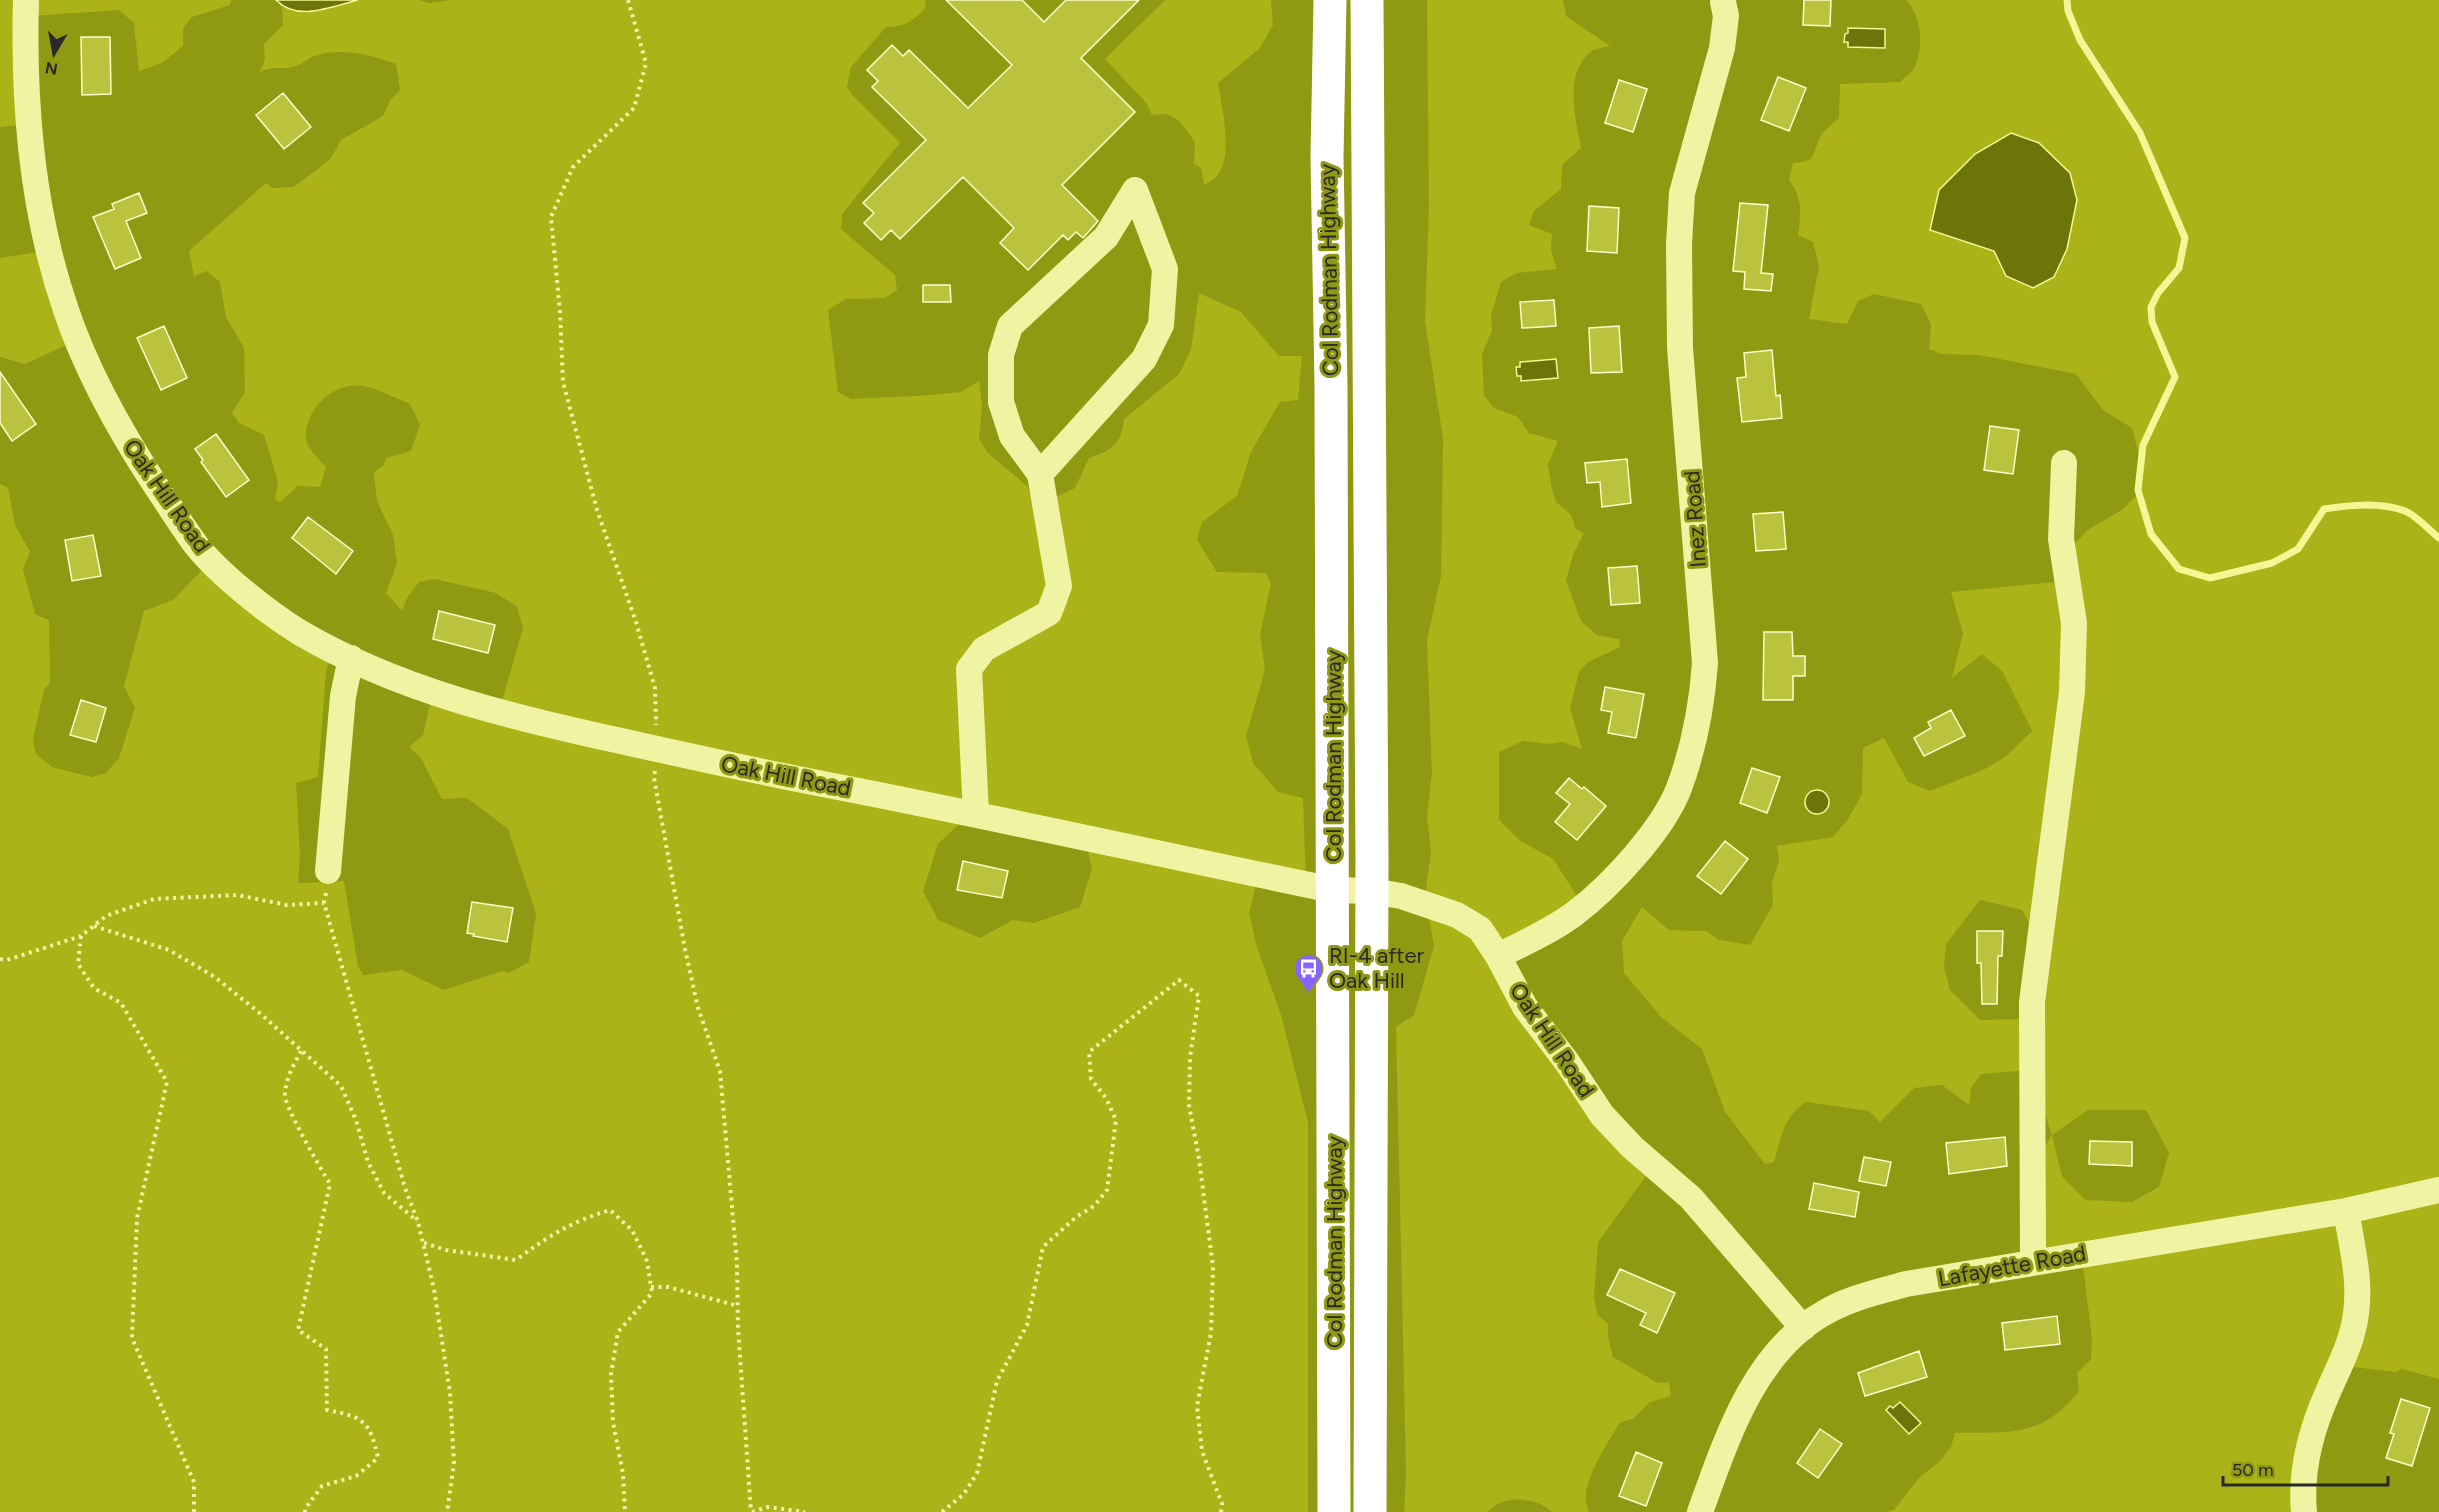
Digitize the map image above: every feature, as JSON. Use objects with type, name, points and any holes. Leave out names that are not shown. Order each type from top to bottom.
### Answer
[{"type":"highway","name":"Col Rodman Highway","points":[[1330,0],[1327,156],[1331,386],[1334,1512]]},
{"type":"highway","name":"Col Rodman Highway","points":[[1366,0],[1372,891],[1370,1512]]},
{"type":"street","name":"Oak Hill Road","points":[[26,0],[26,84],[34,170],[52,262],[66,312],[107,405],[153,482],[198,548],[276,617],[303,634],[410,684],[508,716],[769,774],[976,814],[1333,890],[1372,891],[1401,896],[1457,915],[1480,929],[1498,956],[1525,1008],[1567,1062],[1602,1114],[1632,1147],[1691,1198],[1803,1328]]},
{"type":"street","name":"Inez Road","points":[[1498,956],[1550,930],[1574,914],[1594,898],[1630,861],[1657,826],[1679,789],[1702,705],[1705,663],[1680,348],[1679,244],[1682,193],[1722,48],[1726,16],[1723,2]]},
{"type":"street","points":[[976,814],[969,669],[984,649],[1049,613],[1059,586],[1040,474],[1012,436],[1001,402],[1001,355],[1010,326],[1106,237],[1135,190],[1165,269],[1161,325],[1144,358],[1040,474]]},
{"type":"street","points":[[2033,1262],[2032,1002],[2072,692],[2074,623],[2061,539],[2064,463]]},
{"type":"street","points":[[328,871],[343,696],[351,658]]},
{"type":"street","name":"Lafayette Road","points":[[1700,1512],[1728,1436],[1754,1386],[1785,1345],[1803,1328],[1822,1313],[1848,1301],[1906,1284],[2346,1210],[2439,1190]]},
{"type":"street","points":[[2304,1512],[2303,1480],[2311,1436],[2352,1333],[2357,1308],[2355,1247],[2346,1210]]},
{"type":"path","points":[[328,871],[324,903],[405,1188],[418,1222],[434,1289],[453,1421],[454,1464],[447,1512]]},
{"type":"path","points":[[0,959],[7,960],[81,936],[106,916],[154,899],[237,895],[287,905],[324,903]]},
{"type":"path","points":[[94,926],[169,950],[215,977],[262,1015],[341,1086],[356,1120],[368,1162],[384,1193],[418,1222]]},
{"type":"path","points":[[81,936],[78,964],[94,988],[121,1002],[167,1082],[137,1218],[132,1338],[194,1482],[194,1512]]},
{"type":"path","points":[[942,1512],[964,1494],[977,1473],[997,1381],[1027,1325],[1043,1248],[1076,1217],[1094,1206],[1107,1190],[1116,1120],[1107,1098],[1091,1078],[1089,1052],[1134,1013],[1179,980],[1199,996],[1190,1057],[1189,1105],[1199,1159],[1213,1267],[1211,1334],[1197,1406],[1202,1451],[1222,1504],[1221,1512]]},
{"type":"path","points":[[301,1050],[290,1073],[285,1097],[330,1184],[298,1330],[326,1350],[327,1410],[355,1415],[373,1434],[378,1458],[356,1476],[322,1486],[305,1512]]},
{"type":"path","points":[[423,1243],[446,1250],[516,1260],[540,1242],[581,1218],[610,1210],[632,1230],[647,1261],[652,1293],[618,1332],[611,1374],[613,1422],[623,1474],[625,1512]]},
{"type":"path","points":[[651,1287],[669,1287],[738,1306]]},
{"type":"path","points":[[752,1512],[768,1507],[805,1512]]},
{"type":"shaded area","points":[[0,0],[231,0],[230,5],[192,17],[183,28],[183,46],[162,63],[139,71],[134,23],[119,10],[32,16],[28,124],[0,127]]},
{"type":"shaded area","points":[[276,0],[358,0],[326,9],[304,12],[284,7]]},
{"type":"shaded area","points":[[358,0],[419,0],[429,3],[452,0],[925,0],[926,7],[917,16],[899,26],[886,27],[851,67],[847,87],[853,96],[900,143],[842,214],[841,229],[895,275],[897,290],[885,298],[846,299],[828,310],[838,392],[851,399],[917,396],[961,392],[979,381],[982,406],[979,438],[987,452],[1027,486],[1033,501],[1048,501],[1075,488],[1089,458],[1104,452],[1118,441],[1124,419],[1179,374],[1191,350],[1199,293],[1241,312],[1279,356],[1302,356],[1298,400],[1280,402],[1251,452],[1237,496],[1202,522],[1197,540],[1217,572],[1266,573],[1271,583],[1260,634],[1265,670],[1246,736],[1253,763],[1278,792],[1303,798],[1306,883],[1258,877],[1249,913],[1256,944],[1281,1015],[1308,1122],[1308,1512],[0,1512],[0,484],[8,488],[15,525],[30,552],[23,569],[35,614],[49,620],[50,683],[44,689],[33,740],[36,754],[52,767],[92,777],[106,773],[119,758],[135,708],[124,686],[144,611],[173,600],[211,561],[334,645],[326,672],[318,777],[296,783],[300,855],[298,883],[344,881],[358,966],[363,975],[402,970],[444,990],[502,971],[509,973],[529,962],[536,914],[508,829],[467,798],[442,799],[421,758],[409,747],[423,735],[434,686],[501,705],[523,628],[517,607],[496,593],[435,579],[419,582],[407,598],[402,611],[386,593],[397,563],[393,535],[377,501],[374,472],[383,466],[386,458],[411,451],[420,425],[410,404],[362,386],[342,388],[333,392],[312,413],[306,432],[307,442],[312,451],[326,467],[320,487],[298,486],[280,502],[275,500],[278,482],[264,435],[239,423],[232,413],[245,392],[244,348],[226,317],[220,282],[207,271],[194,276],[189,251],[266,183],[272,188],[293,187],[319,168],[331,158],[341,140],[383,116],[390,100],[400,90],[396,64],[357,53],[337,52],[317,55],[296,66],[268,69],[259,73],[265,60],[264,44],[283,25],[282,7],[306,13]],"holes":[[[968,815],[1086,842],[1092,869],[1080,907],[1034,923],[1013,920],[980,938],[938,920],[923,891],[938,844]]]},
{"type":"shaded area","points":[[1165,0],[1271,0],[1273,25],[1260,48],[1218,83],[1226,145],[1221,169],[1216,177],[1204,185],[1201,168],[1194,164],[1195,142],[1186,129],[1173,117],[1152,115],[1147,104],[1105,59]]},
{"type":"shaded area","points":[[1427,0],[1563,0],[1566,16],[1610,46],[1592,51],[1577,71],[1574,96],[1581,148],[1562,165],[1561,189],[1534,211],[1529,225],[1552,234],[1551,250],[1557,269],[1517,273],[1501,282],[1491,316],[1492,331],[1482,354],[1484,395],[1494,408],[1518,417],[1529,433],[1558,441],[1548,464],[1552,490],[1556,502],[1571,515],[1576,529],[1584,533],[1573,555],[1566,581],[1581,621],[1597,635],[1619,639],[1620,647],[1588,662],[1579,672],[1570,708],[1582,749],[1562,742],[1549,744],[1523,741],[1499,752],[1499,820],[1519,840],[1553,859],[1583,905],[1504,957],[1652,1168],[1598,1242],[1594,1297],[1597,1314],[1608,1324],[1608,1337],[1613,1357],[1658,1383],[1669,1382],[1671,1396],[1650,1402],[1634,1418],[1619,1423],[1590,1479],[1586,1502],[1589,1512],[1552,1512],[1538,1503],[1510,1500],[1494,1506],[1488,1512],[1404,1512],[1406,1473],[1396,1027],[1414,1015],[1434,946],[1428,912],[1424,904],[1431,852],[1427,817],[1432,774],[1427,640],[1441,576],[1443,439],[1425,321],[1429,207]]},
{"type":"shaded area","points":[[1906,0],[2439,0],[2439,1379],[2402,1369],[2396,1372],[2344,1366],[2315,1427],[2309,1512],[1886,1512],[1894,1510],[1919,1478],[1940,1461],[1951,1447],[1955,1433],[2020,1430],[2044,1422],[2058,1413],[2079,1392],[2077,1373],[2091,1359],[2092,1339],[2082,1258],[2045,1262],[2033,1166],[2052,1135],[2030,1070],[1981,1074],[1971,1088],[1969,1105],[1942,1085],[1914,1088],[1880,1122],[1869,1111],[1806,1102],[1788,1121],[1774,1162],[1765,1164],[1725,1112],[1702,1049],[1662,1018],[1624,973],[1622,941],[1642,907],[1669,930],[1706,931],[1719,940],[1750,945],[1773,905],[1772,882],[1779,861],[1777,846],[1833,837],[1848,819],[1862,794],[1863,748],[1884,738],[1908,782],[1930,791],[1983,770],[2005,757],[2032,731],[2002,671],[1982,654],[1952,678],[1963,633],[1951,592],[2065,581],[2064,554],[2089,529],[2122,510],[2137,495],[2141,463],[2132,428],[2103,410],[2076,374],[1979,355],[1941,354],[1929,349],[1931,324],[1921,304],[1874,294],[1858,301],[1847,324],[1809,319],[1819,266],[1813,242],[1798,235],[1800,206],[1797,193],[1789,180],[1793,163],[1811,159],[1822,133],[1839,118],[1840,84],[1900,82],[1913,69],[1920,48],[1920,30],[1911,6]],"holes":[[[1994,251],[2033,288],[2006,276]],[[1980,900],[2022,910],[2040,941],[2028,1019],[1980,1020],[1950,990],[1944,967],[1946,944]],[[2088,1110],[2146,1110],[2169,1153],[2159,1187],[2132,1202],[2085,1200],[2062,1176],[2052,1135]]]},
{"type":"shaded area","points":[[1848,28],[1885,29],[1885,48],[1848,47],[1848,42],[1844,42]]},
{"type":"shaded area","points":[[2011,133],[2039,143],[2070,173],[2077,200],[2067,249],[2054,277],[2033,288],[2006,276],[1994,251],[1930,230],[1939,190],[1975,154]]},
{"type":"shaded area","points":[[51,250],[75,341],[25,364],[0,357],[0,258]]},
{"type":"shaded area","points":[[1556,359],[1558,378],[1521,381],[1521,376],[1517,376],[1516,367],[1520,367],[1520,362]]},
{"type":"shaded area","points":[[1817,790],[1826,793],[1829,802],[1826,811],[1817,814],[1808,811],[1805,802],[1808,793]]},
{"type":"shaded area","points":[[1900,1402],[1921,1423],[1909,1434],[1886,1410]]},
{"type":"building","points":[[946,0],[1022,0],[1044,22],[1066,0],[1139,0],[1081,58],[1135,112],[1062,185],[1098,221],[1083,238],[1076,232],[1068,240],[1063,235],[1028,270],[1000,243],[1014,228],[963,177],[900,239],[891,230],[881,240],[864,223],[874,213],[863,203],[926,140],[872,87],[878,81],[867,70],[892,45],[903,56],[909,50],[968,108],[1012,65]]},
{"type":"building","points":[[1804,0],[1831,0],[1830,26],[1803,25]]},
{"type":"building","points":[[81,37],[110,37],[111,94],[82,95]]},
{"type":"building","points":[[1778,77],[1806,88],[1789,131],[1761,120]]},
{"type":"building","points":[[1619,80],[1647,89],[1633,132],[1605,123]]},
{"type":"building","points":[[283,93],[311,127],[284,149],[256,115]]},
{"type":"building","points":[[139,193],[147,213],[126,221],[141,258],[115,269],[93,217],[114,209],[112,204]]},
{"type":"building","points":[[1740,203],[1768,205],[1761,273],[1773,274],[1771,291],[1744,289],[1745,272],[1733,271]]},
{"type":"building","points":[[1589,206],[1619,208],[1617,253],[1587,251]]},
{"type":"building","points":[[923,285],[950,285],[951,302],[923,302]]},
{"type":"building","points":[[1554,300],[1556,326],[1522,328],[1520,302]]},
{"type":"building","points":[[164,326],[187,378],[161,390],[137,338]]},
{"type":"building","points":[[1619,326],[1622,372],[1591,373],[1589,328]]},
{"type":"building","points":[[1772,350],[1776,396],[1780,395],[1782,418],[1742,422],[1737,378],[1746,377],[1744,353]]},
{"type":"building","points":[[0,372],[36,424],[12,441],[0,423]]},
{"type":"building","points":[[1990,426],[2019,430],[2013,474],[1984,470]]},
{"type":"building","points":[[216,434],[249,480],[226,497],[201,462],[203,460],[195,449]]},
{"type":"building","points":[[1627,459],[1631,503],[1602,507],[1600,482],[1587,483],[1585,463]]},
{"type":"building","points":[[1783,512],[1786,549],[1756,551],[1753,514]]},
{"type":"building","points":[[308,517],[353,551],[336,574],[292,538]]},
{"type":"building","points":[[93,535],[101,576],[72,581],[65,540]]},
{"type":"building","points":[[1637,566],[1640,603],[1611,605],[1608,568]]},
{"type":"building","points":[[439,611],[495,625],[488,653],[433,639]]},
{"type":"building","points":[[1764,632],[1792,632],[1793,656],[1805,656],[1805,676],[1793,676],[1793,700],[1763,700]]},
{"type":"building","points":[[1605,687],[1644,694],[1636,738],[1608,733],[1612,712],[1601,710]]},
{"type":"building","points":[[81,700],[106,708],[96,742],[70,735]]},
{"type":"building","points":[[1951,710],[1965,736],[1924,756],[1914,738],[1931,728],[1928,722]]},
{"type":"building","points":[[1752,768],[1780,777],[1767,813],[1740,803]]},
{"type":"building","points":[[1569,778],[1582,789],[1584,787],[1606,806],[1577,840],[1555,822],[1570,804],[1556,793]]},
{"type":"building","points":[[1725,841],[1748,859],[1721,894],[1697,876]]},
{"type":"building","points":[[963,861],[1008,871],[1002,898],[957,890]]},
{"type":"building","points":[[472,902],[513,908],[507,942],[467,933]]},
{"type":"building","points":[[1977,931],[2003,931],[2002,956],[1998,956],[1997,1004],[1982,1004],[1981,963],[1977,963]]},
{"type":"building","points":[[2005,1137],[2007,1166],[1949,1174],[1946,1143]]},
{"type":"building","points":[[2090,1141],[2132,1142],[2132,1166],[2089,1164]]},
{"type":"building","points":[[1864,1157],[1891,1162],[1886,1186],[1859,1181]]},
{"type":"building","points":[[1814,1183],[1859,1192],[1855,1217],[1809,1209]]},
{"type":"building","points":[[1620,1269],[1675,1293],[1657,1333],[1640,1325],[1646,1313],[1607,1295]]},
{"type":"building","points":[[2057,1316],[2060,1344],[2005,1350],[2002,1323]]},
{"type":"building","points":[[1919,1351],[1927,1377],[1865,1396],[1858,1373]]},
{"type":"building","points":[[2401,1399],[2430,1408],[2412,1466],[2386,1458],[2394,1434],[2390,1433]]},
{"type":"building","points":[[1820,1429],[1842,1444],[1818,1478],[1797,1463]]},
{"type":"building","points":[[1636,1452],[1662,1463],[1646,1506],[1619,1496]]},
{"type":"waterway","points":[[2067,0],[2068,11],[2080,40],[2140,133],[2185,238],[2179,268],[2158,293],[2151,307],[2152,322],[2175,377],[2143,445],[2138,490],[2151,534],[2179,569],[2210,578],[2272,563],[2298,549],[2324,509],[2365,505],[2395,508],[2414,516],[2439,538]]},
{"type":"place","name":"RI-4 after Oak Hill","points":[[1308,994]]}]
